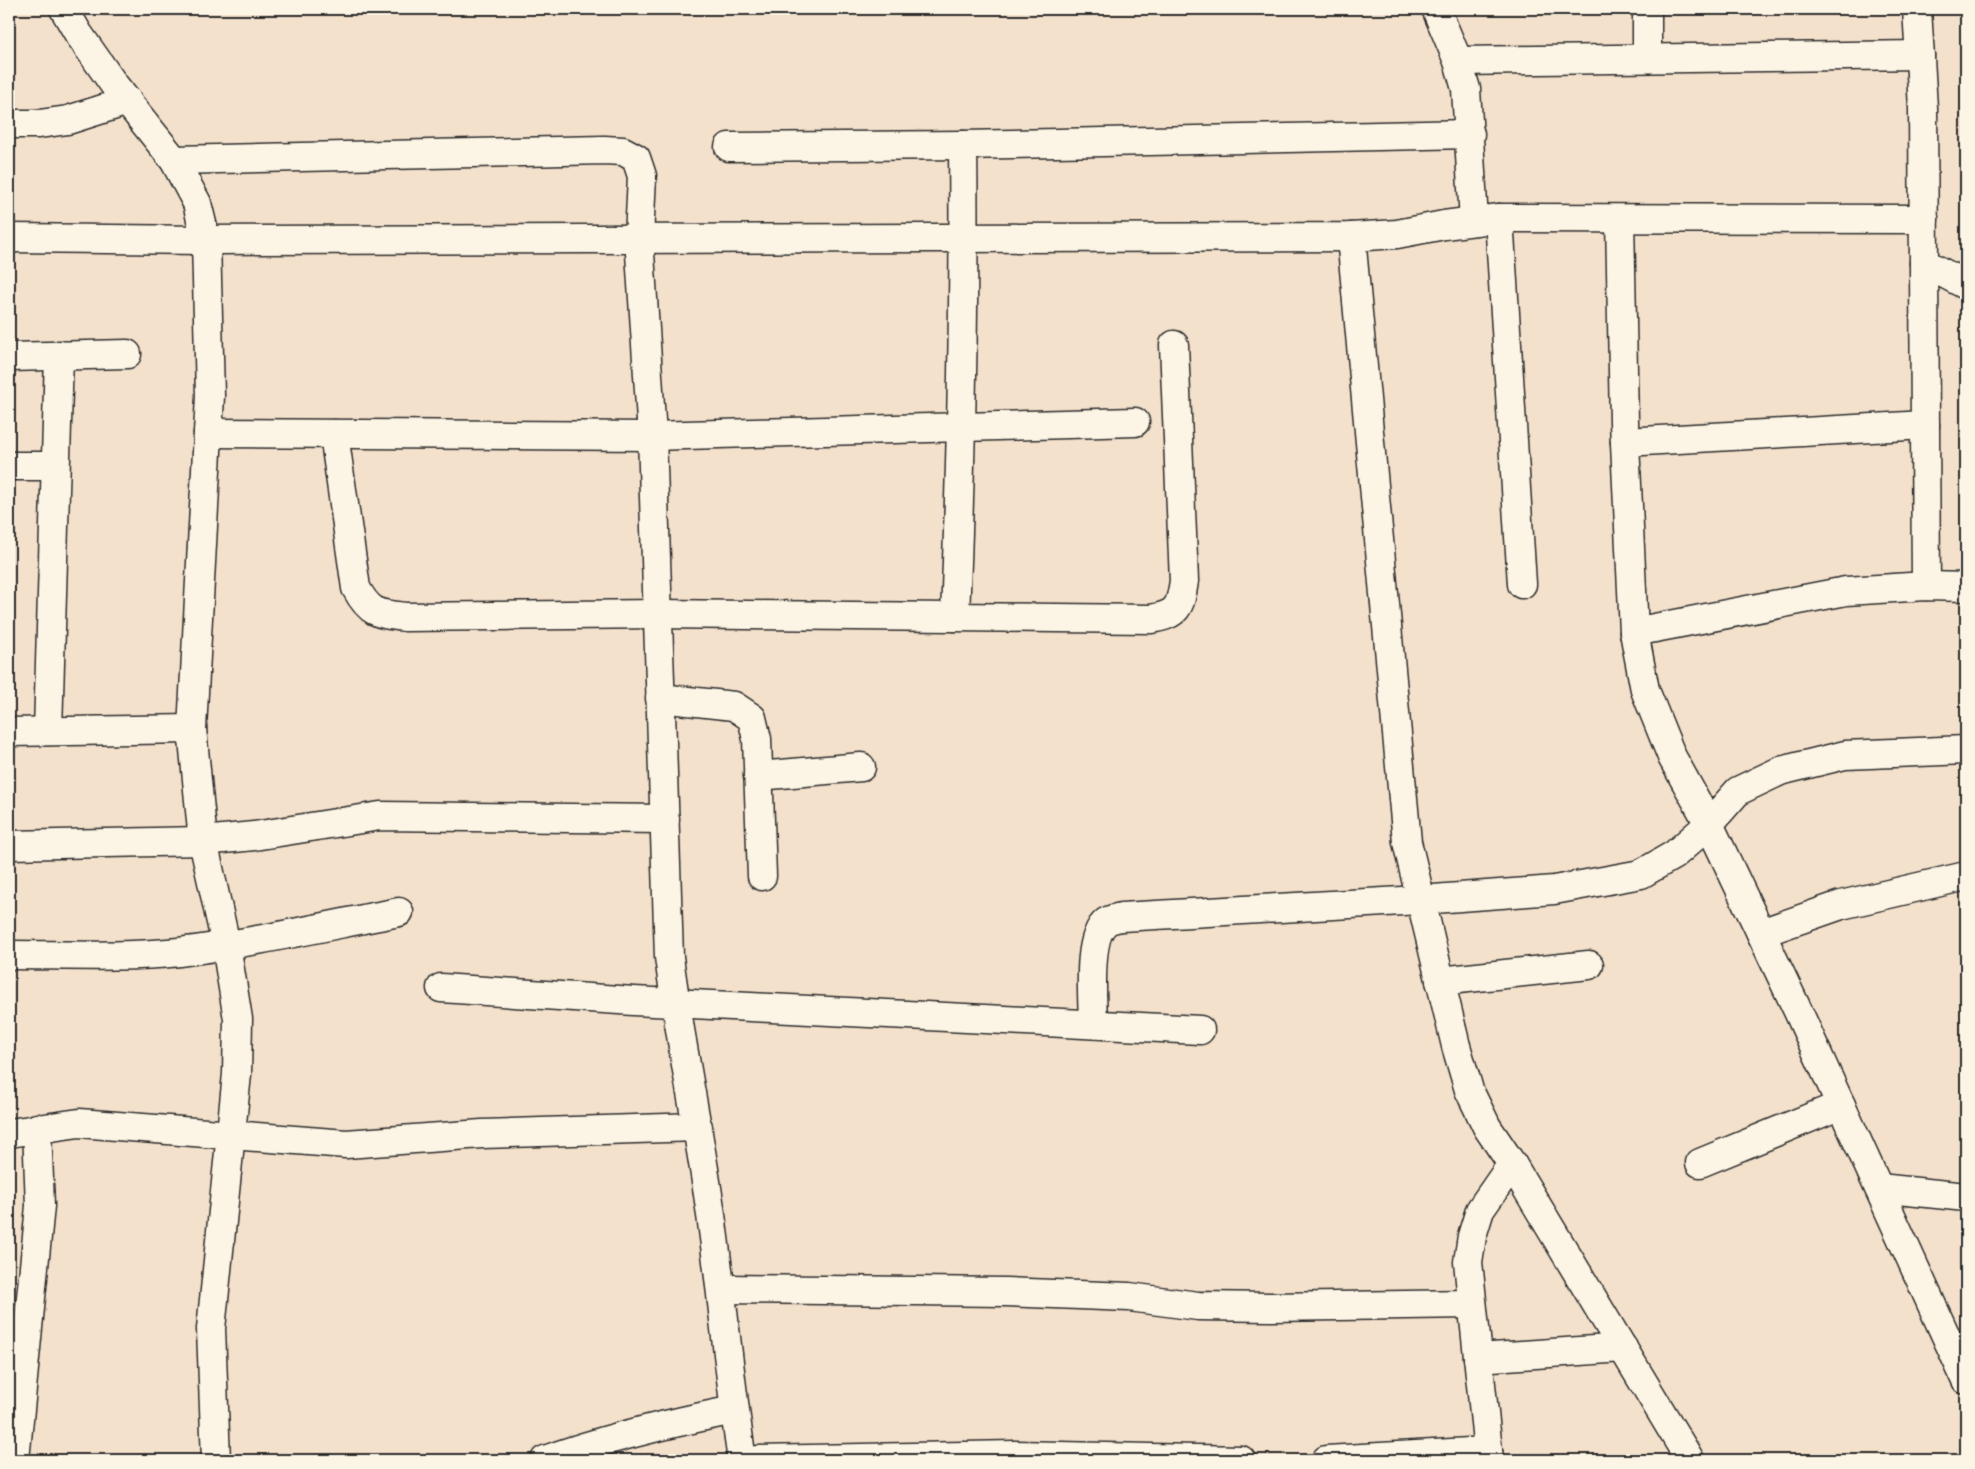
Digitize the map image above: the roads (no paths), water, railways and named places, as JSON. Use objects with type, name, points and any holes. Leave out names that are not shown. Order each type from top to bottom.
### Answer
[{"type":"street","points":[[64,9],[78,33],[174,160],[197,203],[206,240],[210,396],[192,729],[202,841],[226,945],[238,1019],[237,1074],[211,1329],[216,1460]]},
{"type":"street","points":[[1436,9],[1458,61],[1466,89],[1470,134],[1486,220],[1522,584]]},
{"type":"street","points":[[1647,9],[1647,58]]},
{"type":"street","points":[[1917,9],[1923,108],[1926,586]]},
{"type":"street","points":[[1458,61],[1920,55]]},
{"type":"street","points":[[9,124],[38,124],[68,120],[128,101]]},
{"type":"street","points":[[729,147],[963,145],[1470,134]]},
{"type":"street","points":[[956,617],[962,427],[963,145]]},
{"type":"street","points":[[174,160],[604,150],[623,151],[636,158],[642,176],[639,238],[652,436],[669,956],[675,1003],[698,1127],[722,1289],[734,1410],[742,1460]]},
{"type":"street","points":[[1620,219],[1625,442],[1634,632],[1645,690],[1672,757],[1709,824],[1761,934],[1966,1380]]},
{"type":"street","points":[[9,238],[206,240],[1350,237],[1397,234],[1444,224],[1486,220],[1924,219]]},
{"type":"street","points":[[1350,237],[1407,842],[1440,981],[1469,1090],[1487,1127],[1512,1164],[1690,1460]]},
{"type":"street","points":[[1924,263],[1966,285]]},
{"type":"street","points":[[334,434],[356,588],[364,605],[382,615],[406,617],[657,614],[1151,619],[1170,615],[1182,601],[1184,581],[1174,345]]},
{"type":"street","points":[[9,356],[127,354]]},
{"type":"street","points":[[48,731],[59,355]]},
{"type":"street","points":[[208,433],[652,436],[1135,422]]},
{"type":"street","points":[[1625,442],[1925,425]]},
{"type":"street","points":[[9,466],[55,466]]},
{"type":"street","points":[[1634,632],[1846,591],[1926,586],[1966,587]]},
{"type":"street","points":[[660,698],[734,706],[752,718],[757,738],[762,876]]},
{"type":"street","points":[[9,732],[192,729]]},
{"type":"street","points":[[1093,1024],[1093,958],[1097,935],[1107,921],[1121,917],[1420,900],[1554,890],[1641,874],[1674,855],[1709,824],[1738,791],[1780,771],[1845,755],[1966,750]]},
{"type":"street","points":[[758,776],[862,767]]},
{"type":"street","points":[[9,845],[202,841],[254,836],[380,816],[664,819]]},
{"type":"street","points":[[1761,934],[1840,905],[1966,876]]},
{"type":"street","points":[[9,955],[104,955],[168,952],[226,945],[400,912]]},
{"type":"street","points":[[1440,981],[1589,965]]},
{"type":"street","points":[[441,988],[675,1003],[1200,1030]]},
{"type":"street","points":[[1700,1163],[1841,1105]]},
{"type":"street","points":[[9,1133],[79,1123],[346,1144],[482,1134],[698,1127]]},
{"type":"street","points":[[15,1460],[40,1206],[37,1128]]},
{"type":"street","points":[[1326,1460],[1488,1456],[1468,1262],[1472,1236],[1480,1210],[1512,1164]]},
{"type":"street","points":[[1879,1188],[1966,1196]]},
{"type":"street","points":[[722,1289],[1006,1292],[1129,1297],[1198,1306],[1234,1307],[1472,1304]]},
{"type":"street","points":[[1478,1358],[1623,1348]]},
{"type":"street","points":[[545,1460],[616,1450],[662,1424],[734,1410]]},
{"type":"street","points":[[758,1460],[1016,1456],[1241,1460]]}]
